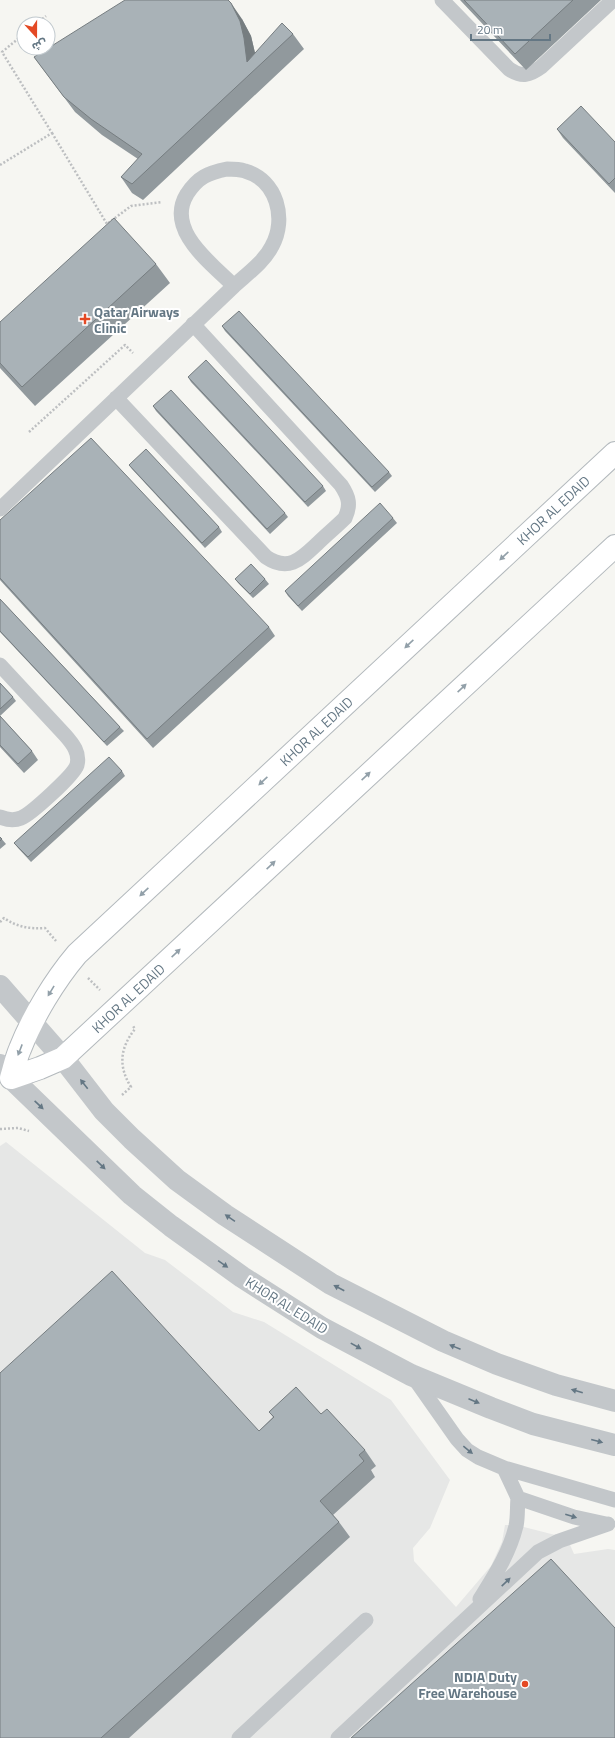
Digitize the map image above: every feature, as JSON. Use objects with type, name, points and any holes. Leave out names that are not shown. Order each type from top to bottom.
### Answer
[{"type":"main road","name":"KHOR AL EDAID","points":[[4,1077],[52,989],[77,954],[615,453]]},
{"type":"main road","name":"KHOR AL EDAID","points":[[4,1077],[40,1068],[63,1058],[615,546]]},
{"type":"street","points":[[0,986],[63,1058],[104,1111],[177,1180],[225,1215],[331,1284],[443,1341],[490,1361],[556,1384],[615,1401]]},
{"type":"street","name":"KHOR AL EDAID","points":[[4,1077],[132,1195],[183,1236],[242,1277],[315,1323],[411,1375],[491,1408],[533,1424],[615,1445]]},
{"type":"lane","points":[[442,0],[509,69],[516,74],[524,76],[533,73],[541,67],[613,0]]},
{"type":"lane","points":[[0,509],[261,261],[272,246],[278,229],[279,211],[273,194],[262,180],[245,171],[227,168],[209,173],[193,184],[184,200],[180,218],[187,235],[200,253],[234,286]]},
{"type":"lane","points":[[116,398],[266,557],[275,563],[285,564],[300,560],[345,518],[349,510],[349,502],[347,493],[341,485],[194,324]]},
{"type":"lane","points":[[0,665],[73,744],[78,756],[77,766],[69,776],[30,813],[20,819],[7,820],[0,817]]},
{"type":"lane","points":[[411,1375],[457,1440],[467,1450],[478,1457],[504,1468],[615,1500]]},
{"type":"lane","points":[[468,1618],[501,1566],[509,1549],[516,1525],[518,1498],[504,1468]]},
{"type":"lane","points":[[518,1498],[574,1518],[612,1525]]},
{"type":"lane","points":[[338,1738],[538,1552],[559,1541],[612,1525]]},
{"type":"lane","points":[[239,1738],[366,1620]]},
{"type":"path","points":[[16,41],[2,52],[107,224],[131,206],[184,200]]},
{"type":"path","points":[[0,165],[52,133]]},
{"type":"path","points":[[29,432],[125,344],[148,367]]},
{"type":"path","points":[[0,922],[4,918]]},
{"type":"shaded area","points":[[6,1142],[145,1253],[165,1260],[233,1312],[264,1322],[391,1400],[450,1480],[430,1528],[413,1548],[414,1561],[456,1607],[491,1566],[502,1542],[505,1525],[516,1525],[567,1538],[574,1554],[608,1549],[615,1550],[615,1738],[0,1738],[0,1146]]},
{"type":"building","points":[[125,0],[228,0],[240,21],[247,62],[282,23],[293,34],[132,184],[121,177],[142,154],[91,119],[64,97],[34,57],[56,56],[56,43]]},
{"type":"building","points":[[464,0],[573,0],[515,54]]},
{"type":"building","points":[[581,106],[615,142],[615,178],[609,184],[557,129]]},
{"type":"building","name":"Qatar Airways Clinic","points":[[114,218],[156,264],[22,387],[0,363],[0,322]]},
{"type":"building","points":[[239,311],[389,472],[372,487],[222,326]]},
{"type":"building","points":[[206,360],[323,486],[305,502],[188,377]]},
{"type":"building","points":[[171,390],[285,513],[267,529],[153,406]]},
{"type":"building","points":[[91,438],[269,627],[147,739],[0,578],[0,520]]},
{"type":"building","points":[[146,449],[219,527],[202,543],[129,465]]},
{"type":"building","points":[[380,503],[393,518],[298,606],[285,591]]},
{"type":"building","points":[[251,564],[265,579],[250,594],[235,579]]},
{"type":"building","points":[[0,599],[120,727],[104,742],[0,631]]},
{"type":"building","points":[[0,683],[13,697],[0,709]]},
{"type":"building","points":[[0,716],[32,751],[18,764],[0,745]]},
{"type":"building","points":[[109,757],[122,771],[28,857],[14,843]]},
{"type":"building","points":[[112,1271],[259,1431],[274,1417],[269,1412],[296,1387],[321,1414],[327,1409],[365,1450],[359,1455],[364,1461],[320,1501],[339,1522],[101,1738],[0,1738],[0,1373]]},
{"type":"building","name":"NDIA Duty Free Warehouse","points":[[551,1559],[615,1628],[615,1738],[351,1738]]},
{"type":"place","name":"Qatar Airways Clinic","points":[[85,319]]},
{"type":"place","name":"NDIA Duty Free Warehouse","points":[[525,1684]]}]
